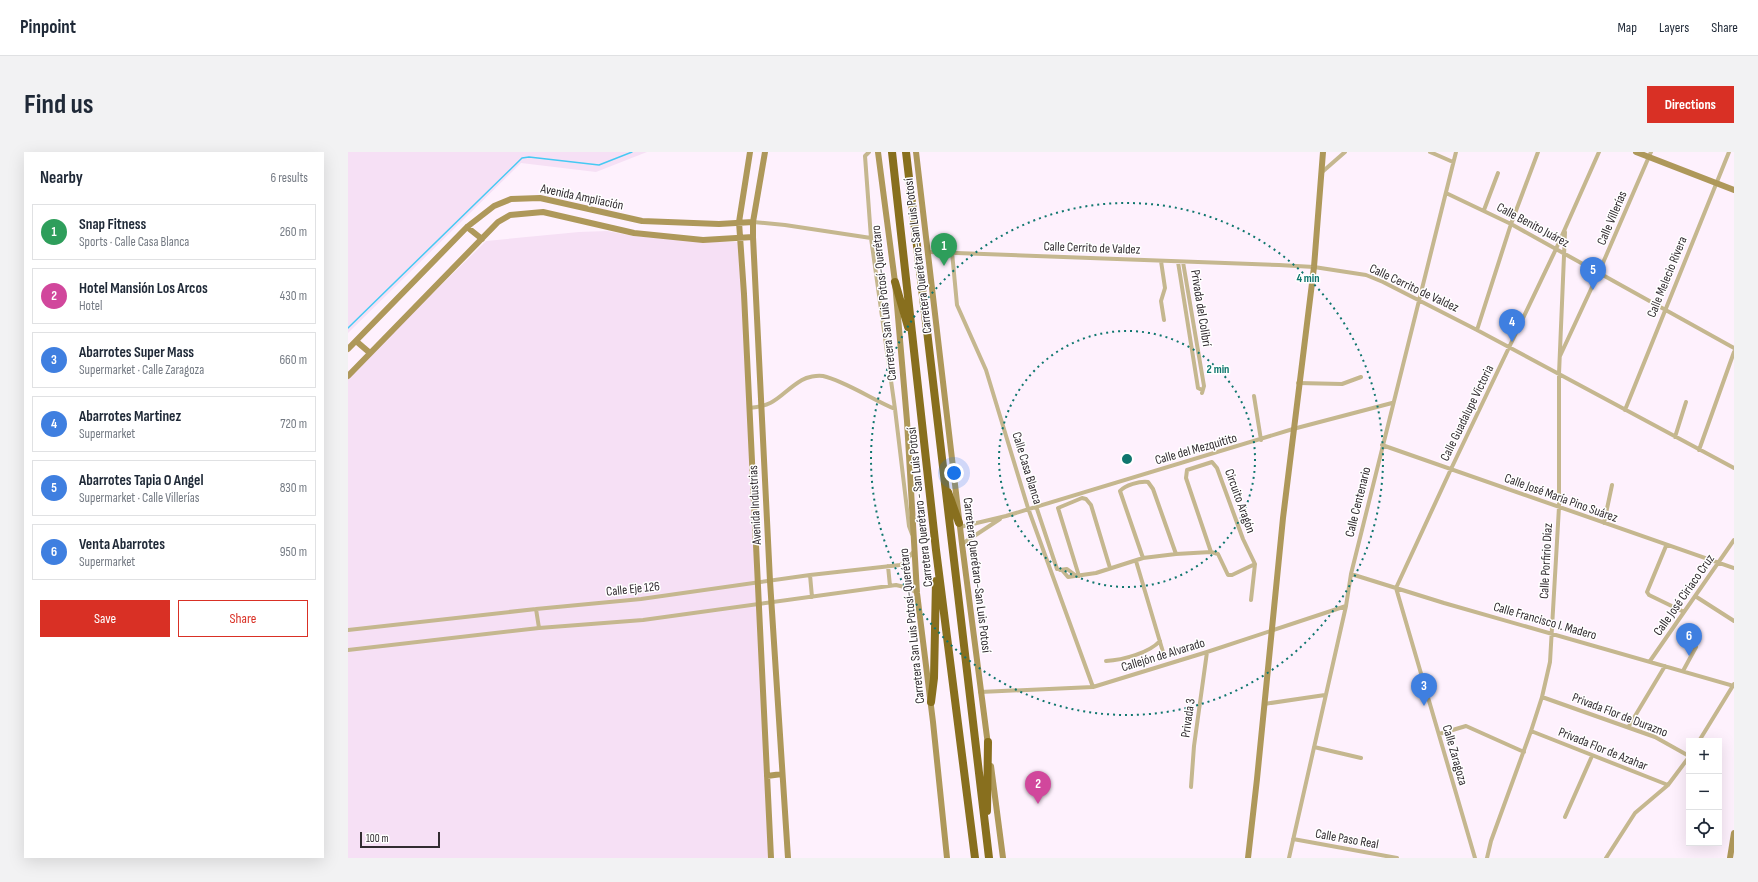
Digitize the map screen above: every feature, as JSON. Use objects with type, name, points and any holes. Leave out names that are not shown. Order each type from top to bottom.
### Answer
[{"type":"highway","name":"Carretera Querétaro - San Luis Potosí","points":[[892,152],[936,550],[975,858]]},
{"type":"highway","name":"Carretera Querétaro - San Luis Potosí","points":[[906,152],[989,858]]},
{"type":"highway","points":[[894,282],[914,348]]},
{"type":"highway","points":[[944,478],[960,525]]},
{"type":"highway","points":[[931,702],[934,678],[936,550]]},
{"type":"highway","points":[[987,848],[988,742]]},
{"type":"main road","name":"Avenida Industrias","points":[[750,152],[739,222],[739,238],[744,294],[759,584],[771,858]]},
{"type":"main road","name":"Avenida Industrias","points":[[765,152],[753,222],[753,237],[771,604],[788,858]]},
{"type":"main road","name":"Carretera San Luis Potosí-Querétaro","points":[[878,152],[894,282],[912,475],[914,551],[917,593],[931,702],[947,858]]},
{"type":"main road","name":"Carretera Querétaro-San Luis Potosí","points":[[916,152],[980,692],[1003,858]]},
{"type":"main road","points":[[1248,858],[1298,383],[1314,267],[1322,152]]},
{"type":"main road","points":[[1636,152],[1650,154],[1734,190]]},
{"type":"main road","name":"Avenida Ampliación","points":[[348,349],[467,227],[494,206],[511,199],[540,198],[642,221],[719,224],[753,222]]},
{"type":"main road","name":"Avenida Ampliación","points":[[348,376],[498,222],[510,215],[543,212],[634,233],[703,240],[753,237]]},
{"type":"main road","points":[[467,227],[482,239]]},
{"type":"main road","points":[[356,341],[370,353]]},
{"type":"main road","points":[[767,776],[782,774]]},
{"type":"main road","points":[[1730,858],[1734,833]]},
{"type":"street","points":[[869,152],[865,156],[871,238],[895,409],[909,526],[914,539]]},
{"type":"street","points":[[1321,173],[1345,152]]},
{"type":"street","points":[[1430,152],[1454,162]]},
{"type":"street","name":"Calle Centenario","points":[[1289,858],[1346,606],[1351,574],[1392,403],[1456,152]]},
{"type":"street","points":[[1477,330],[1512,224],[1538,152]]},
{"type":"street","name":"Calle Guadalupe Victoria","points":[[1396,588],[1451,469],[1510,348],[1599,152]]},
{"type":"street","name":"Calle Melecio Rivera","points":[[1625,410],[1729,152]]},
{"type":"street","name":"Calle Villerías","points":[[1560,356],[1599,272],[1650,154]]},
{"type":"street","points":[[1484,210],[1498,173]]},
{"type":"street","name":"Calle Benito Juárez","points":[[1446,193],[1512,224],[1734,348]]},
{"type":"street","name":"Avenida Ampliación","points":[[753,222],[786,225],[871,238]]},
{"type":"street","name":"Calle Porfirio Díaz","points":[[1487,858],[1491,841],[1524,752],[1542,697],[1547,680],[1553,634],[1559,507],[1559,374],[1565,254],[1564,230]]},
{"type":"street","name":"Calle Cerrito de Valdez","points":[[929,252],[1314,267],[1366,275],[1477,330],[1734,468]]},
{"type":"street","name":"Calle Casa Blanca","points":[[952,252],[957,306],[986,370],[1028,508],[1093,687]]},
{"type":"street","points":[[1161,261],[1164,288],[1161,300],[1164,320]]},
{"type":"street","name":"Privada del Colibrí","points":[[1178,262],[1198,388],[1202,392],[1204,386],[1183,262]]},
{"type":"street","points":[[1180,278],[1186,278]]},
{"type":"street","points":[[1186,314],[1191,313]]},
{"type":"street","points":[[1190,340],[1196,339]]},
{"type":"street","points":[[1191,348],[1197,346]]},
{"type":"street","points":[[1699,450],[1734,352]]},
{"type":"street","points":[[1195,371],[1201,370]]},
{"type":"street","points":[[749,408],[762,407],[776,401],[802,380],[821,376],[843,384],[895,409]]},
{"type":"street","points":[[1298,383],[1342,384],[1361,377]]},
{"type":"street","points":[[1254,396],[1261,440]]},
{"type":"street","points":[[1675,437],[1686,402]]},
{"type":"street","name":"Calle del Mezquitito","points":[[960,525],[1006,516],[1028,508],[1261,440],[1293,429],[1392,403]]},
{"type":"street","name":"Calle José María Pino Suárez","points":[[1382,445],[1666,546],[1734,568]]},
{"type":"street","name":"Circuito Aragón","points":[[1210,552],[1186,478],[1186,472],[1189,469],[1212,462],[1217,468],[1243,539],[1255,564]]},
{"type":"street","points":[[1143,558],[1120,491],[1123,488],[1144,481],[1148,482],[1153,489],[1176,554]]},
{"type":"street","points":[[1604,523],[1612,485]]},
{"type":"street","points":[[1077,575],[1058,508],[1062,505],[1086,499],[1091,505],[1110,568]]},
{"type":"street","points":[[1036,506],[1059,570]]},
{"type":"street","name":"Calle del Mezquitito","points":[[962,544],[1006,516]]},
{"type":"street","name":"Calle José Ciriaco Cruz","points":[[1650,661],[1734,540]]},
{"type":"street","points":[[1666,546],[1647,592],[1649,595],[1684,612]]},
{"type":"street","name":"Calle Eje 126","points":[[348,630],[641,599],[759,584],[810,575],[888,566],[904,563],[914,551]]},
{"type":"street","points":[[1052,571],[1070,571],[1077,575],[1110,568],[1143,558],[1210,552],[1218,554],[1225,572],[1230,575],[1255,564]]},
{"type":"street","points":[[1136,561],[1163,652]]},
{"type":"street","points":[[1251,600],[1255,564]]},
{"type":"street","points":[[888,566],[890,586]]},
{"type":"street","name":"Calle Francisco I. Madero","points":[[1351,574],[1444,603],[1734,685]]},
{"type":"street","points":[[810,575],[812,597]]},
{"type":"street","points":[[348,650],[539,628],[643,620],[760,604],[771,604],[890,586],[909,588],[917,593]]},
{"type":"street","name":"Calle Zaragoza","points":[[1396,588],[1475,858]]},
{"type":"street","points":[[1695,596],[1734,621]]},
{"type":"street","name":"Callejón de Alvarado","points":[[980,692],[1093,687],[1207,652],[1346,606]]},
{"type":"street","points":[[536,609],[539,628]]},
{"type":"street","points":[[1106,661],[1120,660],[1153,648],[1160,641]]},
{"type":"street","points":[[1683,671],[1696,647]]},
{"type":"street","name":"Privada 3","points":[[1191,787],[1194,746],[1207,652]]},
{"type":"street","points":[[1629,726],[1665,666]]},
{"type":"street","points":[[1701,738],[1734,685]]},
{"type":"street","points":[[1264,704],[1325,695]]},
{"type":"street","name":"Privada Flor de Durazno","points":[[1542,697],[1629,726],[1655,737],[1686,754]]},
{"type":"street","points":[[1439,734],[1466,726],[1524,752]]},
{"type":"street","name":"Privada Flor de Azahar","points":[[1531,731],[1668,786]]},
{"type":"street","points":[[1314,747],[1361,758]]},
{"type":"street","points":[[1565,817],[1592,756]]},
{"type":"street","points":[[1606,858],[1635,813],[1668,786],[1686,760]]},
{"type":"street","name":"Calle Paso Real","points":[[1293,839],[1397,858]]},
{"type":"shaded area","points":[[348,152],[647,152],[596,172],[521,163],[348,333]]},
{"type":"shaded area","points":[[607,231],[634,236],[704,242],[741,242],[770,858],[348,858],[348,377],[486,241],[579,232]]},
{"type":"waterway","points":[[348,328],[522,158],[529,157],[599,165],[632,152]]},
{"type":"place","name":"Snap Fitness","points":[[944,266]]},
{"type":"place","name":"Abarrotes Tapia O Angel","points":[[1593,290]]},
{"type":"place","name":"Abarrotes Martinez","points":[[1512,342]]},
{"type":"place","name":"Venta Abarrotes","points":[[1689,656]]},
{"type":"place","name":"Abarrotes Super Mass","points":[[1424,706]]},
{"type":"place","name":"Hotel Mansión Los Arcos","points":[[1038,804]]}]
